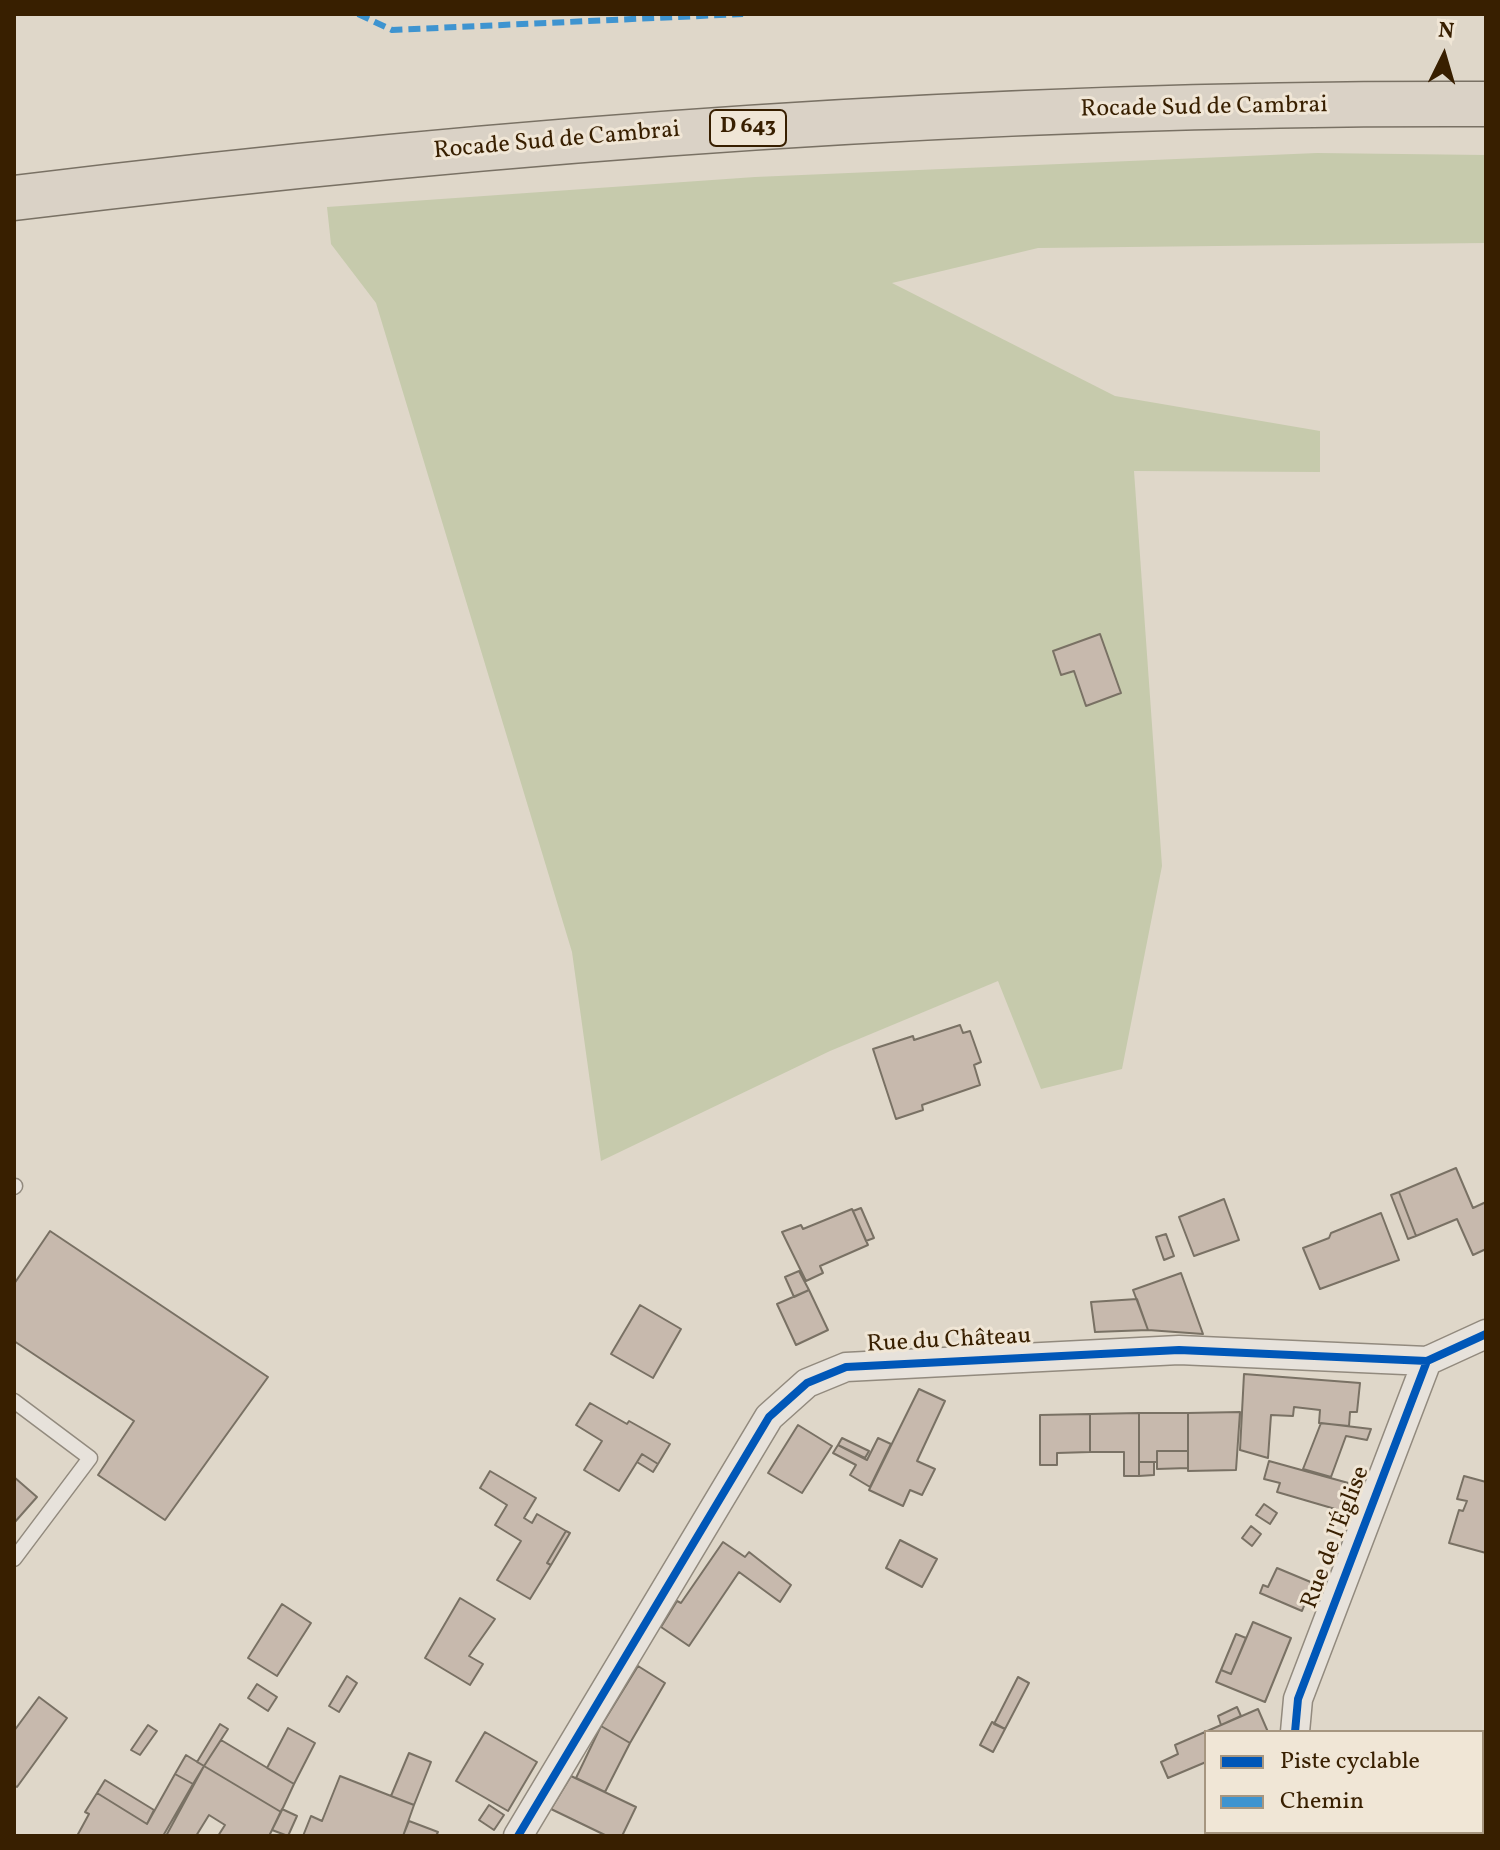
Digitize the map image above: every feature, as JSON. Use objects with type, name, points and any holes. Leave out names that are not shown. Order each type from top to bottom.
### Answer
[{"type":"highway","name":"Rocade Sud de Cambrai","points":[[14,198],[628,134],[1180,108],[1486,104]]},
{"type":"street","name":"Rue du Château","points":[[518,1836],[769,1417],[807,1383],[846,1367],[1179,1350],[1427,1361],[1486,1334]]},
{"type":"street","name":"Rue de l'Église","points":[[1295,1730],[1298,1699],[1427,1361]]},
{"type":"lane","points":[[14,1401],[90,1458],[14,1559]]},
{"type":"green space","points":[[1317,153],[1486,155],[1486,243],[1038,248],[892,283],[1115,396],[1320,431],[1320,472],[1134,471],[1162,866],[1122,1069],[1041,1089],[998,981],[830,1051],[601,1161],[572,952],[376,303],[331,244],[327,207],[755,177]]},
{"type":"building","points":[[1100,634],[1121,693],[1086,706],[1074,671],[1061,675],[1053,651]]},
{"type":"building","points":[[960,1025],[963,1033],[970,1031],[981,1062],[974,1065],[980,1085],[922,1105],[923,1110],[896,1119],[873,1049]]},
{"type":"building","points":[[1456,1168],[1473,1208],[1486,1202],[1486,1249],[1473,1255],[1457,1219],[1416,1236],[1399,1192]]},
{"type":"building","points":[[1399,1192],[1416,1236],[1408,1239],[1391,1195]]},
{"type":"building","points":[[1224,1199],[1239,1240],[1194,1256],[1179,1217]]},
{"type":"building","points":[[861,1208],[874,1238],[866,1241],[853,1211]]},
{"type":"building","points":[[852,1209],[868,1245],[820,1266],[823,1273],[806,1281],[782,1232],[801,1225],[803,1229]]},
{"type":"building","points":[[1381,1213],[1399,1260],[1320,1289],[1303,1248]]},
{"type":"building","points":[[50,1231],[268,1377],[165,1520],[98,1475],[134,1421],[14,1341],[14,1284]]},
{"type":"building","points":[[1166,1234],[1174,1256],[1164,1260],[1156,1237]]},
{"type":"building","points":[[799,1271],[809,1290],[794,1297],[785,1277]]},
{"type":"building","points":[[1181,1273],[1203,1334],[1148,1330],[1133,1290]]},
{"type":"building","points":[[809,1290],[828,1330],[796,1345],[777,1304]]},
{"type":"building","points":[[1137,1299],[1148,1330],[1095,1332],[1091,1302]]},
{"type":"building","points":[[640,1305],[681,1329],[653,1378],[611,1354]]},
{"type":"building","points":[[1244,1374],[1360,1383],[1357,1412],[1350,1412],[1349,1426],[1319,1423],[1320,1410],[1294,1407],[1293,1416],[1271,1415],[1268,1458],[1240,1450]]},
{"type":"building","points":[[919,1389],[945,1401],[917,1461],[935,1469],[922,1495],[910,1490],[903,1506],[869,1490]]},
{"type":"building","points":[[590,1403],[670,1444],[658,1464],[642,1454],[619,1491],[584,1470],[602,1441],[576,1425]]},
{"type":"building","points":[[1240,1412],[1236,1470],[1188,1471],[1188,1413]]},
{"type":"building","points":[[1139,1413],[1139,1476],[1124,1476],[1124,1452],[1090,1452],[1090,1414]]},
{"type":"building","points":[[1139,1413],[1188,1413],[1188,1451],[1157,1451],[1157,1462],[1139,1462]]},
{"type":"building","points":[[1090,1414],[1090,1452],[1057,1453],[1057,1465],[1040,1465],[1040,1415]]},
{"type":"building","points":[[1321,1423],[1371,1429],[1367,1440],[1346,1436],[1331,1477],[1303,1469]]},
{"type":"building","points":[[798,1425],[832,1446],[802,1493],[768,1473]]},
{"type":"building","points":[[842,1438],[869,1451],[865,1458],[838,1445]]},
{"type":"building","points":[[878,1438],[891,1444],[870,1487],[850,1475],[856,1465],[833,1453],[838,1445],[867,1460]]},
{"type":"building","points":[[1157,1451],[1188,1451],[1188,1468],[1157,1469]]},
{"type":"building","points":[[642,1454],[658,1464],[653,1472],[637,1462]]},
{"type":"building","points":[[1269,1461],[1352,1484],[1342,1511],[1277,1492],[1280,1483],[1264,1479]]},
{"type":"building","points":[[1139,1462],[1154,1462],[1154,1475],[1139,1476]]},
{"type":"building","points":[[490,1471],[536,1498],[524,1518],[532,1523],[537,1514],[566,1531],[547,1563],[551,1565],[530,1599],[497,1580],[521,1541],[495,1525],[507,1505],[480,1488]]},
{"type":"building","points":[[1464,1476],[1486,1482],[1486,1553],[1449,1543],[1459,1510],[1463,1511],[1467,1501],[1457,1499]]},
{"type":"building","points":[[14,1477],[37,1497],[14,1523]]},
{"type":"building","points":[[1264,1504],[1277,1513],[1270,1524],[1256,1515]]},
{"type":"building","points":[[1251,1526],[1261,1534],[1252,1546],[1242,1538]]},
{"type":"building","points":[[566,1531],[570,1533],[551,1565],[547,1563]]},
{"type":"building","points":[[900,1540],[937,1559],[922,1587],[886,1568]]},
{"type":"building","points":[[723,1542],[745,1557],[749,1552],[791,1585],[780,1602],[739,1572],[689,1646],[661,1627]]},
{"type":"building","points":[[1277,1568],[1313,1583],[1302,1611],[1260,1593],[1263,1585],[1268,1587]]},
{"type":"building","points":[[460,1598],[495,1619],[469,1656],[483,1664],[470,1685],[425,1658]]},
{"type":"building","points":[[282,1604],[311,1623],[277,1676],[248,1658]]},
{"type":"building","points":[[1253,1622],[1291,1638],[1265,1702],[1216,1682],[1221,1670],[1231,1674]]},
{"type":"building","points":[[1236,1634],[1246,1638],[1231,1674],[1221,1670]]},
{"type":"building","points":[[638,1666],[665,1683],[630,1743],[601,1726]]},
{"type":"building","points":[[347,1676],[357,1683],[339,1712],[329,1706]]},
{"type":"building","points":[[1018,1677],[1029,1683],[1005,1729],[994,1724]]},
{"type":"building","points":[[257,1684],[277,1697],[268,1711],[248,1698]]},
{"type":"building","points":[[39,1697],[67,1718],[17,1787],[14,1785],[14,1731]]},
{"type":"building","points":[[1237,1707],[1241,1716],[1221,1725],[1218,1716]]},
{"type":"building","points":[[1258,1709],[1267,1730],[1210,1730]]},
{"type":"building","points":[[992,1722],[1005,1729],[993,1752],[980,1745]]},
{"type":"building","points":[[220,1724],[228,1729],[204,1766],[197,1762]]},
{"type":"building","points":[[148,1725],[157,1731],[140,1755],[131,1750]]},
{"type":"building","points":[[601,1726],[630,1743],[605,1792],[576,1778]]},
{"type":"building","points":[[288,1728],[315,1743],[294,1784],[267,1768]]},
{"type":"building","points":[[485,1732],[537,1762],[508,1811],[456,1781]]},
{"type":"building","points":[[1204,1732],[1204,1763],[1168,1778],[1161,1762],[1178,1754],[1175,1745]]},
{"type":"building","points":[[221,1740],[294,1784],[281,1812],[204,1766]]},
{"type":"building","points":[[409,1753],[431,1762],[414,1805],[391,1796]]},
{"type":"building","points":[[186,1755],[204,1766],[193,1784],[175,1774]]},
{"type":"building","points":[[204,1766],[281,1812],[269,1836],[218,1836],[225,1825],[209,1815],[196,1836],[166,1836]]},
{"type":"building","points":[[175,1774],[193,1784],[163,1836],[77,1836],[89,1814],[85,1812],[97,1793],[147,1824]]},
{"type":"building","points":[[340,1776],[414,1805],[403,1836],[303,1836],[311,1816],[322,1821]]},
{"type":"building","points":[[571,1776],[636,1807],[622,1836],[607,1836],[551,1809]]},
{"type":"building","points":[[105,1780],[154,1810],[147,1824],[97,1793]]},
{"type":"building","points":[[489,1805],[504,1815],[494,1830],[479,1820]]},
{"type":"building","points":[[282,1809],[297,1816],[288,1836],[272,1830]]},
{"type":"building","points":[[409,1821],[438,1832],[436,1836],[403,1836]]},
{"type":"building","points":[[1399,1834],[1470,1836],[1401,1836]]},
{"type":"marked path","points":[[358,14],[392,30],[743,14]]},
{"type":"cycle path","points":[[518,1836],[769,1417],[807,1383],[846,1367],[1179,1350],[1427,1361],[1486,1334]]},
{"type":"cycle path","points":[[1295,1730],[1298,1699],[1427,1361]]}]
